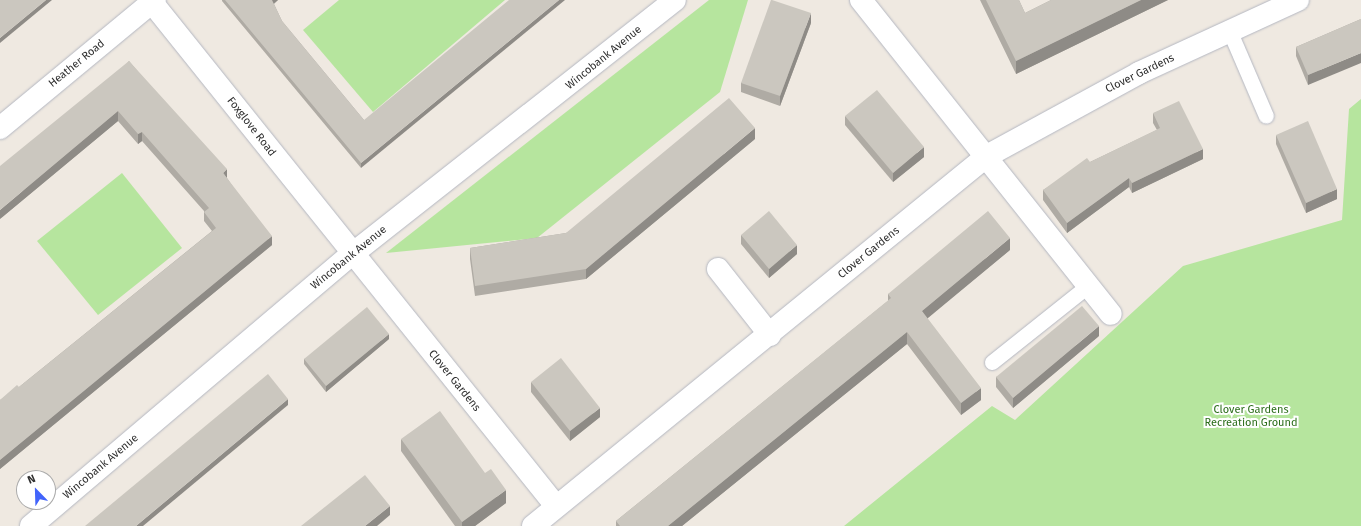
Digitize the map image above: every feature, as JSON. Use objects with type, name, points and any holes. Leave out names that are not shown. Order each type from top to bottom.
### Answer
[{"type":"street","name":"Wincobank Avenue","points":[[31,526],[351,255],[675,0]]},
{"type":"street","points":[[861,0],[1090,284],[1111,314]]},
{"type":"street","name":"Clover Gardens","points":[[533,526],[987,156],[1139,73],[1298,0]]},
{"type":"street","name":"Foxglove Road","points":[[152,1],[351,255]]},
{"type":"street","name":"Heather Road","points":[[0,128],[152,1]]},
{"type":"street","name":"Clover Gardens","points":[[351,255],[556,506]]},
{"type":"street","points":[[718,269],[770,334]]},
{"type":"lane","points":[[1230,32],[1266,116]]},
{"type":"lane","points":[[992,362],[1090,284]]},
{"type":"green space","points":[[339,0],[505,0],[373,112],[303,30]]},
{"type":"green space","points":[[709,0],[748,0],[720,92],[537,238],[386,253]]},
{"type":"green space","name":"Clover Gardens Recreation Ground","points":[[1361,99],[1361,526],[844,526],[992,406],[1015,420],[1183,266],[1342,220],[1349,109]]},
{"type":"green space","points":[[122,173],[182,248],[98,315],[37,241]]},
{"type":"building","points":[[0,0],[46,0],[0,38]]},
{"type":"building","points":[[225,0],[272,0],[282,21],[364,120],[509,0],[559,0],[361,163]]},
{"type":"building","points":[[771,0],[811,13],[780,96],[741,83]]},
{"type":"building","points":[[986,0],[1019,0],[1025,13],[1051,0],[1141,0],[1016,61]]},
{"type":"building","points":[[1361,19],[1361,53],[1308,75],[1296,47]]},
{"type":"building","points":[[129,61],[227,169],[223,173],[272,236],[0,460],[0,400],[17,385],[19,387],[216,228],[204,212],[209,208],[142,132],[138,134],[118,111],[0,210],[0,166]]},
{"type":"building","points":[[877,90],[924,147],[893,173],[845,116]]},
{"type":"building","points":[[729,98],[755,128],[586,269],[475,286],[470,248],[566,233]]},
{"type":"building","points":[[1179,101],[1203,149],[1132,183],[1129,178],[1067,223],[1043,190],[1087,158],[1090,162],[1160,128],[1153,113]]},
{"type":"building","points":[[1308,121],[1337,189],[1306,203],[1276,135]]},
{"type":"building","points":[[769,211],[797,245],[769,269],[741,235]]},
{"type":"building","points":[[988,211],[1010,238],[922,311],[981,388],[961,403],[907,332],[668,526],[620,526],[616,521],[891,298],[888,294]]},
{"type":"building","points":[[1082,306],[1099,326],[1013,398],[996,377]]},
{"type":"building","points":[[367,307],[389,334],[326,386],[304,359]]},
{"type":"building","points":[[561,358],[600,408],[570,431],[531,382]]},
{"type":"building","points":[[268,374],[288,399],[136,526],[85,526]]},
{"type":"building","points":[[440,411],[485,473],[491,469],[506,490],[462,522],[401,439]]},
{"type":"building","points":[[365,475],[390,506],[365,526],[301,526]]}]
